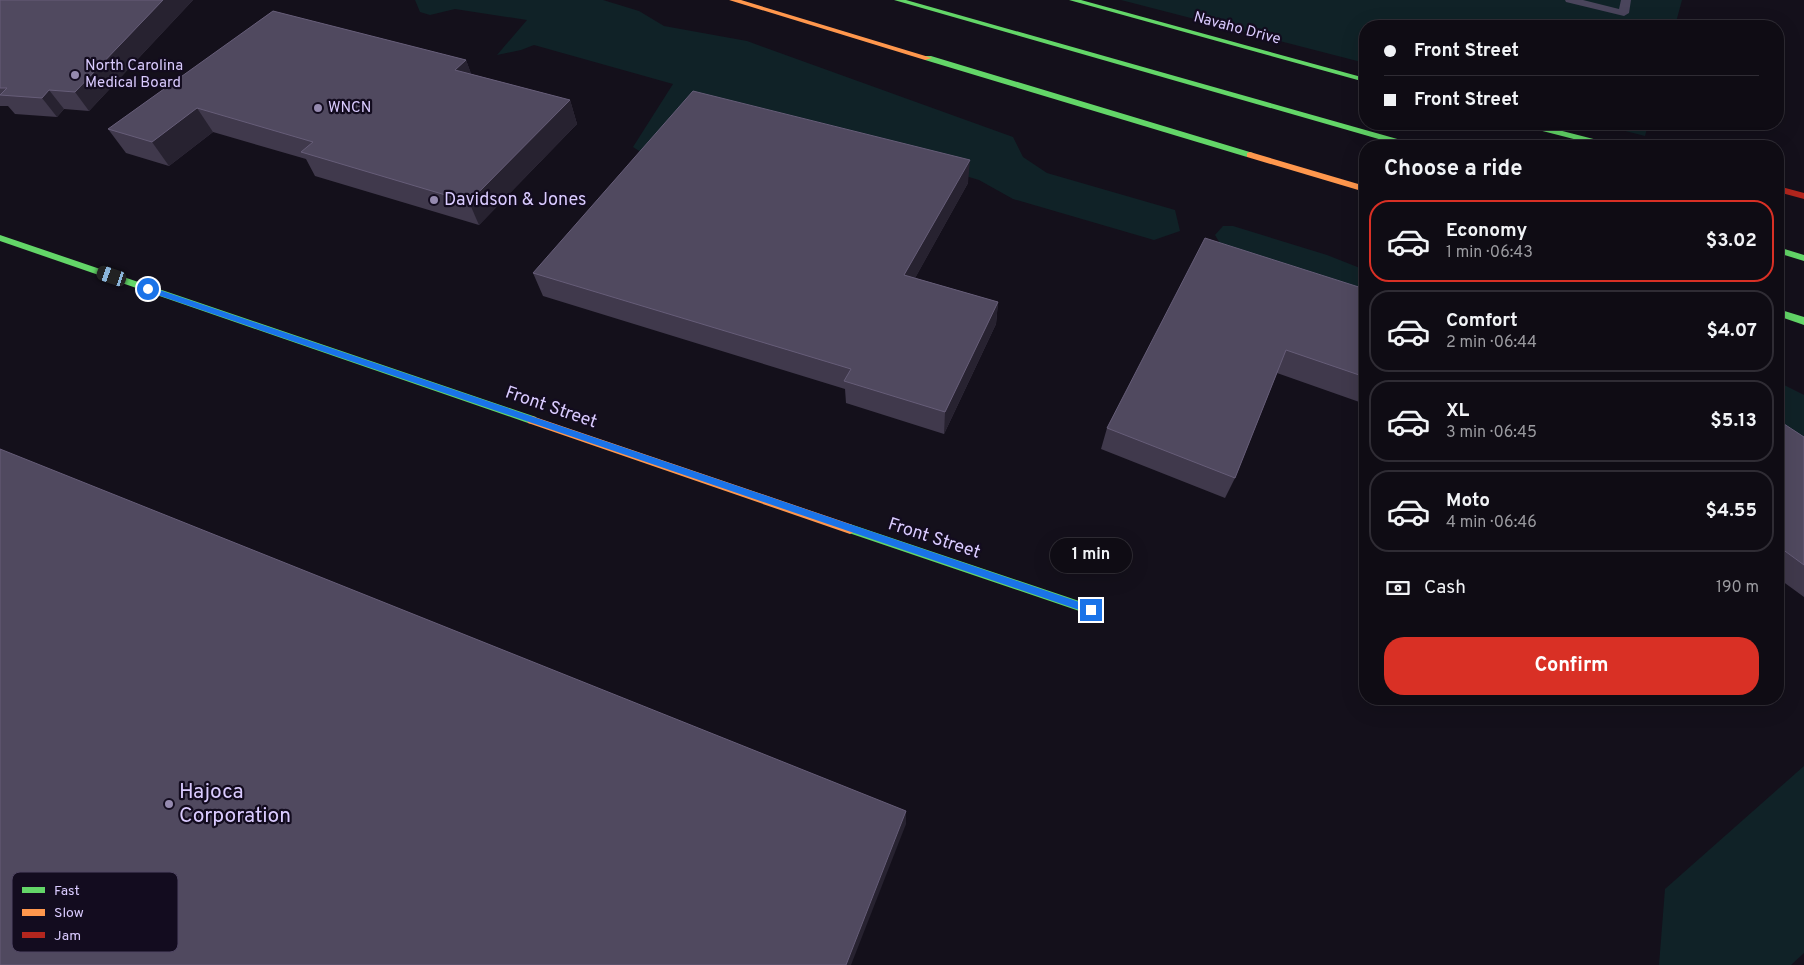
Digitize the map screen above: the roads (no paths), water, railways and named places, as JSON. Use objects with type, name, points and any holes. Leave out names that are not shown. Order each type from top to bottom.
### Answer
[{"type":"main road","points":[[733,0],[1359,188]]},
{"type":"main road","points":[[898,0],[1391,140]]},
{"type":"main road","name":"Navaho Drive","points":[[1073,0],[1359,78]]},
{"type":"main road","points":[[1549,130],[1587,140]]},
{"type":"main road","points":[[1784,191],[1804,196]]},
{"type":"main road","name":"Front Street","points":[[0,238],[1091,610]]},
{"type":"main road","points":[[1784,252],[1804,258]]},
{"type":"main road","points":[[1784,315],[1804,321]]},
{"type":"lane","points":[[1570,0],[1624,13],[1626,0]]},
{"type":"place","name":"North Carolina Medical Board","points":[[75,75]]},
{"type":"place","name":"WNCN","points":[[318,108]]},
{"type":"place","name":"Davidson & Jones","points":[[434,200]]},
{"type":"place","name":"Hajoca Corporation","points":[[169,804]]}]
